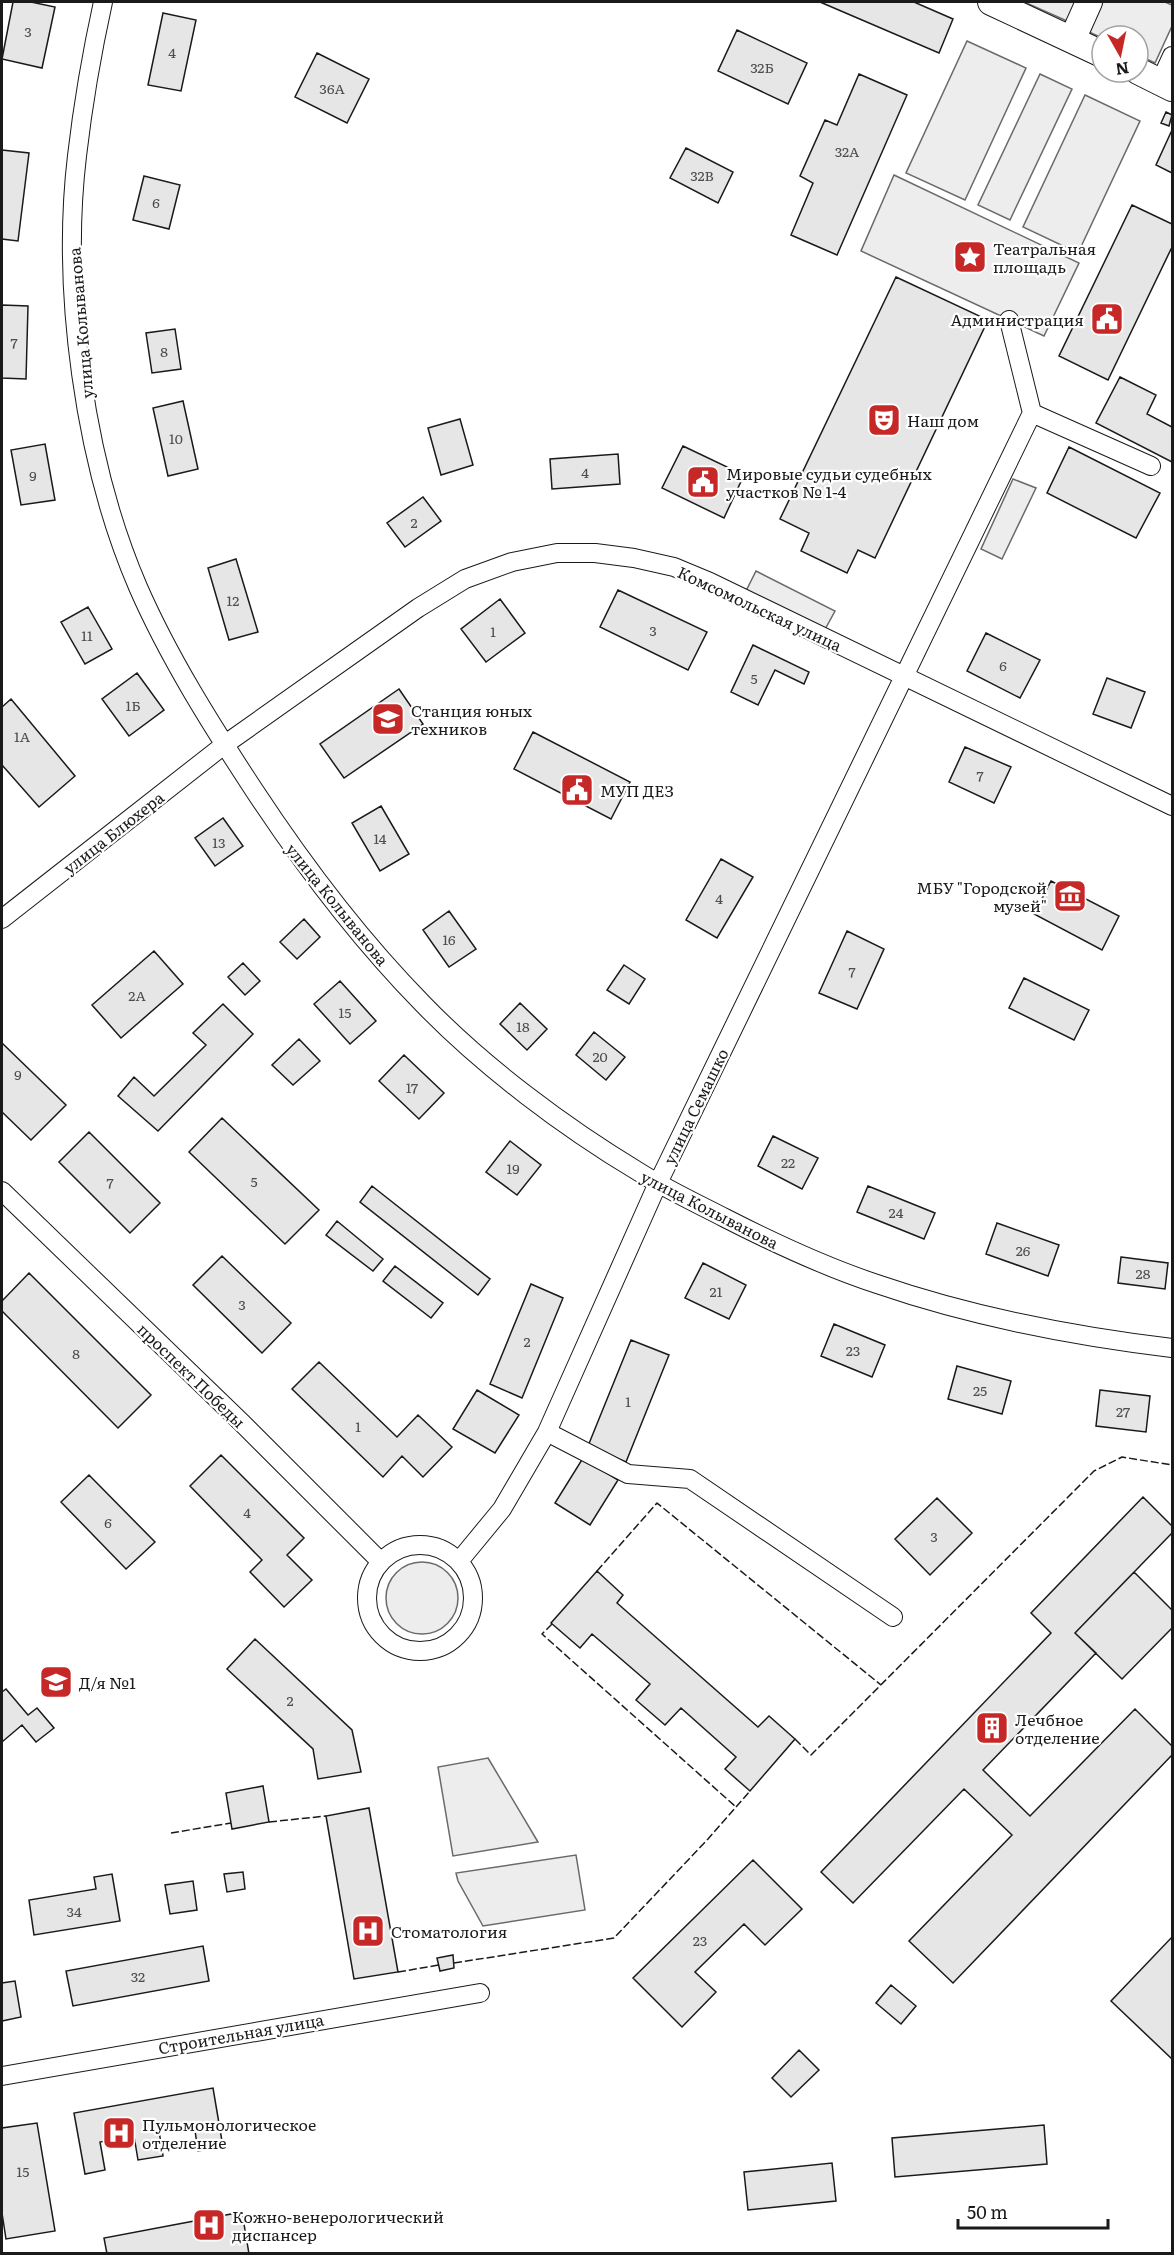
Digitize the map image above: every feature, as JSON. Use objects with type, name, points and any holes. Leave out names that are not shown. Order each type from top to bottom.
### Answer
[{"type":"street","name":"улица Колыванова","points":[[103,2],[77,159],[73,229],[74,288],[80,364],[89,423],[111,512],[138,587],[224,745],[286,839],[377,953],[425,1006],[487,1063],[552,1113],[658,1183],[778,1245],[875,1284],[975,1314],[1073,1335],[1173,1348]]},
{"type":"street","points":[[991,2],[1090,48]]},
{"type":"street","points":[[1072,40],[1089,2]]},
{"type":"street","points":[[1157,80],[1173,56]]},
{"type":"street","points":[[1009,320],[1032,413],[1150,466]]},
{"type":"street","name":"улица Семашко","points":[[460,1560],[502,1509],[547,1432],[658,1183],[1032,413]]},
{"type":"street","name":"Комсомольская улица","points":[[224,745],[418,608],[465,579],[512,562],[558,553],[595,553],[634,558],[674,567],[710,582],[1173,806]]},
{"type":"street","name":"улица Блюхера","points":[[2,920],[224,745]]},
{"type":"street","name":"проспект Победы","points":[[2,1191],[241,1422],[381,1562]]},
{"type":"street","points":[[547,1432],[628,1474],[690,1479],[893,1617]]},
{"type":"street","points":[[412,1545],[429,1545],[446,1551],[460,1560],[469,1577],[474,1594],[472,1611],[465,1628],[453,1641],[437,1649],[420,1652],[402,1648],[387,1640],[375,1627],[368,1611],[367,1593],[372,1576],[381,1562],[395,1551],[412,1545]]},
{"type":"street","name":"Строительная улица","points":[[2,2076],[480,1993]]},
{"type":"shaded area","points":[[1024,2],[1076,2],[1067,21]]},
{"type":"shaded area","points":[[1103,2],[1165,2],[1172,5],[1172,26],[1155,63],[1150,61],[1150,24],[1093,24]]},
{"type":"shaded area","points":[[967,41],[1026,68],[965,200],[906,173]]},
{"type":"shaded area","points":[[1040,74],[1072,89],[1010,220],[978,205]]},
{"type":"shaded area","points":[[1085,95],[1140,121],[1078,253],[1023,227]]},
{"type":"shaded area","name":"Театральная площадь","points":[[894,175],[1079,263],[1044,336],[861,251]]},
{"type":"shaded area","points":[[1013,479],[1036,488],[1002,559],[981,549]]},
{"type":"shaded area","points":[[756,571],[835,611],[823,633],[745,593]]},
{"type":"shaded area","points":[[422,1562],[436,1565],[448,1572],[455,1584],[458,1598],[455,1612],[448,1624],[436,1631],[422,1634],[408,1631],[396,1624],[389,1612],[386,1598],[389,1584],[396,1572],[408,1565]]},
{"type":"shaded area","points":[[488,1758],[538,1842],[453,1856],[438,1767]]},
{"type":"shaded area","points":[[576,1855],[585,1910],[483,1926],[458,1881],[456,1873]]},
{"type":"building","points":[[13,2],[31,2],[55,7],[42,68],[2,59]]},
{"type":"building","points":[[820,2],[914,2],[953,19],[939,53]]},
{"type":"building","points":[[163,13],[196,20],[181,91],[148,85]]},
{"type":"building","points":[[737,30],[807,63],[788,104],[718,71]]},
{"type":"building","points":[[317,53],[369,79],[347,123],[295,97]]},
{"type":"building","points":[[859,74],[907,95],[837,255],[791,235],[813,183],[800,176],[825,120],[837,125]]},
{"type":"building","points":[[1166,112],[1172,115],[1169,126],[1161,123]]},
{"type":"building","points":[[1172,130],[1172,173],[1156,165]]},
{"type":"building","points":[[686,148],[733,172],[718,203],[670,178]]},
{"type":"building","points":[[2,150],[29,153],[18,241],[2,239]]},
{"type":"building","points":[[144,176],[180,185],[169,229],[133,220]]},
{"type":"building","name":"Администрация","points":[[1132,205],[1172,224],[1172,247],[1108,380],[1059,356]]},
{"type":"building","name":"Наш дом","points":[[896,277],[988,320],[875,558],[858,550],[847,573],[801,551],[809,533],[780,519]]},
{"type":"building","points":[[2,305],[28,306],[26,379],[2,378]]},
{"type":"building","points":[[175,329],[181,369],[152,373],[146,333]]},
{"type":"building","points":[[1120,377],[1156,395],[1147,414],[1172,427],[1172,462],[1096,423]]},
{"type":"building","points":[[183,401],[198,469],[168,476],[153,408]]},
{"type":"building","points":[[460,419],[473,465],[441,475],[428,428]]},
{"type":"building","points":[[45,444],[55,500],[21,505],[11,450]]},
{"type":"building","name":"Мировые судьи судебных участков № 1-4","points":[[683,446],[744,475],[724,518],[662,488]]},
{"type":"building","points":[[1069,447],[1160,493],[1136,538],[1047,493]]},
{"type":"building","points":[[618,454],[620,484],[552,489],[550,459]]},
{"type":"building","points":[[423,497],[441,521],[405,547],[387,523]]},
{"type":"building","points":[[236,559],[258,632],[229,640],[208,568]]},
{"type":"building","points":[[618,590],[707,632],[688,670],[600,627]]},
{"type":"building","points":[[500,599],[525,633],[486,662],[461,629]]},
{"type":"building","points":[[88,607],[112,649],[85,664],[61,622]]},
{"type":"building","points":[[986,633],[1040,660],[1020,698],[967,671]]},
{"type":"building","points":[[753,645],[809,672],[804,684],[775,670],[758,705],[731,692]]},
{"type":"building","points":[[137,673],[164,710],[129,736],[102,699]]},
{"type":"building","points":[[1107,678],[1145,692],[1131,728],[1093,714]]},
{"type":"building","points":[[399,689],[423,724],[344,778],[320,744]]},
{"type":"building","points":[[11,699],[75,776],[39,807],[2,765],[2,707]]},
{"type":"building","points":[[533,732],[630,782],[611,819],[514,769]]},
{"type":"building","points":[[965,747],[1011,767],[994,803],[949,782]]},
{"type":"building","points":[[381,806],[409,854],[380,871],[352,823]]},
{"type":"building","points":[[223,818],[243,846],[215,866],[195,838]]},
{"type":"building","points":[[721,859],[753,877],[717,938],[686,920]]},
{"type":"building","points":[[1051,881],[1119,916],[1102,950],[1034,914]]},
{"type":"building","points":[[449,911],[476,949],[449,967],[423,930]]},
{"type":"building","points":[[304,919],[320,937],[297,959],[280,942]]},
{"type":"building","points":[[847,931],[884,949],[857,1009],[819,993]]},
{"type":"building","points":[[154,951],[183,984],[121,1038],[92,1005]]},
{"type":"building","points":[[243,963],[260,981],[245,995],[228,977]]},
{"type":"building","points":[[624,965],[645,979],[629,1004],[607,990]]},
{"type":"building","points":[[1024,978],[1089,1010],[1074,1040],[1009,1008]]},
{"type":"building","points":[[340,981],[376,1021],[350,1044],[314,1004]]},
{"type":"building","points":[[520,1003],[547,1029],[527,1050],[500,1024]]},
{"type":"building","points":[[223,1004],[253,1034],[158,1131],[118,1096],[134,1077],[154,1096],[206,1045],[193,1033]]},
{"type":"building","points":[[594,1032],[625,1057],[606,1080],[576,1055]]},
{"type":"building","points":[[299,1039],[320,1061],[293,1085],[272,1065]]},
{"type":"building","points":[[2,1043],[66,1105],[31,1140],[2,1112]]},
{"type":"building","points":[[404,1055],[444,1093],[419,1119],[379,1081]]},
{"type":"building","points":[[222,1118],[319,1210],[285,1244],[189,1152]]},
{"type":"building","points":[[89,1132],[160,1203],[130,1233],[59,1162]]},
{"type":"building","points":[[773,1136],[818,1158],[802,1189],[758,1166]]},
{"type":"building","points":[[510,1141],[541,1165],[517,1195],[486,1172]]},
{"type":"building","points":[[372,1186],[490,1279],[478,1295],[360,1202]]},
{"type":"building","points":[[868,1186],[935,1213],[924,1239],[857,1212]]},
{"type":"building","points":[[337,1221],[383,1259],[373,1271],[326,1235]]},
{"type":"building","points":[[997,1223],[1059,1245],[1048,1276],[986,1254]]},
{"type":"building","points":[[222,1256],[291,1323],[262,1353],[193,1285]]},
{"type":"building","points":[[1121,1257],[1168,1263],[1165,1289],[1118,1283]]},
{"type":"building","points":[[703,1263],[746,1285],[729,1319],[685,1298]]},
{"type":"building","points":[[395,1266],[443,1303],[431,1318],[383,1281]]},
{"type":"building","points":[[29,1273],[151,1395],[118,1428],[2,1311],[2,1301]]},
{"type":"building","points":[[531,1284],[563,1298],[522,1398],[490,1384]]},
{"type":"building","points":[[834,1324],[885,1345],[872,1377],[821,1356]]},
{"type":"building","points":[[631,1340],[669,1355],[626,1462],[588,1446]]},
{"type":"building","points":[[319,1362],[397,1437],[418,1415],[452,1447],[423,1477],[402,1456],[383,1477],[292,1389]]},
{"type":"building","points":[[957,1366],[1011,1381],[1002,1414],[948,1399]]},
{"type":"building","points":[[477,1390],[519,1415],[495,1453],[453,1429]]},
{"type":"building","points":[[1100,1390],[1150,1396],[1146,1432],[1096,1426]]},
{"type":"building","points":[[221,1455],[304,1538],[287,1555],[312,1580],[284,1607],[250,1572],[262,1560],[190,1486]]},
{"type":"building","points":[[583,1458],[618,1480],[590,1525],[555,1503]]},
{"type":"building","points":[[89,1475],[155,1542],[126,1569],[61,1502]]},
{"type":"building","name":"Лечбное отделение","points":[[1143,1497],[1172,1526],[1172,1533],[1075,1633],[1096,1653],[983,1770],[1030,1816],[1135,1709],[1172,1746],[1172,1755],[953,1983],[909,1941],[1012,1835],[964,1789],[853,1903],[821,1872],[1051,1633],[1031,1613]]},
{"type":"building","points":[[937,1498],[972,1533],[930,1575],[895,1539]]},
{"type":"building","points":[[597,1571],[623,1595],[617,1603],[758,1727],[769,1716],[795,1739],[750,1791],[725,1769],[736,1757],[681,1708],[665,1725],[636,1700],[650,1684],[592,1634],[580,1648],[551,1623]]},
{"type":"building","points":[[1134,1572],[1172,1610],[1172,1628],[1122,1679],[1075,1633]]},
{"type":"building","points":[[255,1639],[352,1730],[361,1772],[318,1779],[313,1749],[227,1669]]},
{"type":"building","points":[[6,1689],[28,1715],[37,1708],[54,1728],[36,1742],[22,1725],[2,1742],[2,1692]]},
{"type":"building","points":[[263,1786],[269,1822],[232,1829],[226,1793]]},
{"type":"building","name":"Стоматология","points":[[369,1808],[398,1972],[354,1979],[326,1816]]},
{"type":"building","points":[[753,1860],[802,1909],[765,1945],[744,1924],[695,1972],[716,1992],[682,2027],[633,1978]]},
{"type":"building","points":[[243,1872],[245,1889],[227,1892],[224,1874]]},
{"type":"building","points":[[112,1874],[120,1921],[34,1935],[29,1900],[96,1889],[94,1877]]},
{"type":"building","points":[[193,1881],[197,1910],[170,1914],[165,1885]]},
{"type":"building","points":[[1172,1937],[1172,2059],[1111,2001]]},
{"type":"building","points":[[203,1946],[209,1981],[73,2006],[66,1971]]},
{"type":"building","points":[[453,1955],[454,1968],[440,1971],[437,1958]]},
{"type":"building","points":[[15,1981],[21,2017],[2,2021],[2,1983]]},
{"type":"building","points":[[891,1985],[916,2006],[901,2024],[876,2003]]},
{"type":"building","points":[[799,2050],[819,2070],[791,2097],[772,2078]]},
{"type":"building","name":"Пульмонологическое отделение","points":[[213,2088],[223,2147],[198,2151],[194,2124],[159,2131],[163,2156],[138,2160],[134,2136],[100,2142],[105,2170],[85,2174],[74,2113]]},
{"type":"building","points":[[37,2123],[55,2231],[6,2239],[2,2213],[2,2128]]},
{"type":"building","points":[[1044,2125],[1047,2164],[895,2177],[892,2138]]},
{"type":"building","points":[[832,2163],[836,2201],[748,2210],[744,2172]]},
{"type":"building","name":"Кожно-венерологический диспансер","points":[[242,2212],[249,2254],[107,2254],[104,2238]]},
{"type":"fence","points":[[795,1739],[811,1755],[1094,1471],[1122,1457],[1172,1465]]},
{"type":"fence","points":[[597,1571],[657,1503],[881,1685]]},
{"type":"fence","points":[[552,1624],[542,1634],[736,1807]]},
{"type":"fence","points":[[454,1963],[614,1938],[750,1791]]},
{"type":"fence","points":[[269,1822],[326,1816]]},
{"type":"fence","points":[[171,1833],[231,1823]]},
{"type":"fence","points":[[398,1972],[439,1965]]},
{"type":"place","name":"Театральная площадь","points":[[970,257]]},
{"type":"place","name":"Администрация","points":[[1107,319]]},
{"type":"place","name":"Наш дом","points":[[884,420]]},
{"type":"place","name":"Мировые судьи судебных участков № 1-4","points":[[703,482]]},
{"type":"place","name":"Станция юных техников","points":[[388,719]]},
{"type":"place","name":"МУП ДЕЗ","points":[[577,790]]},
{"type":"place","name":"МБУ \"Городской музей\"","points":[[1070,896]]},
{"type":"place","name":"Д/я №1","points":[[56,1682]]},
{"type":"place","name":"Лечбное отделение","points":[[992,1728]]},
{"type":"place","name":"Стоматология","points":[[368,1931]]},
{"type":"place","name":"Пульмонологическое отделение","points":[[119,2133]]},
{"type":"place","name":"Кожно-венерологический диспансер","points":[[209,2225]]}]
